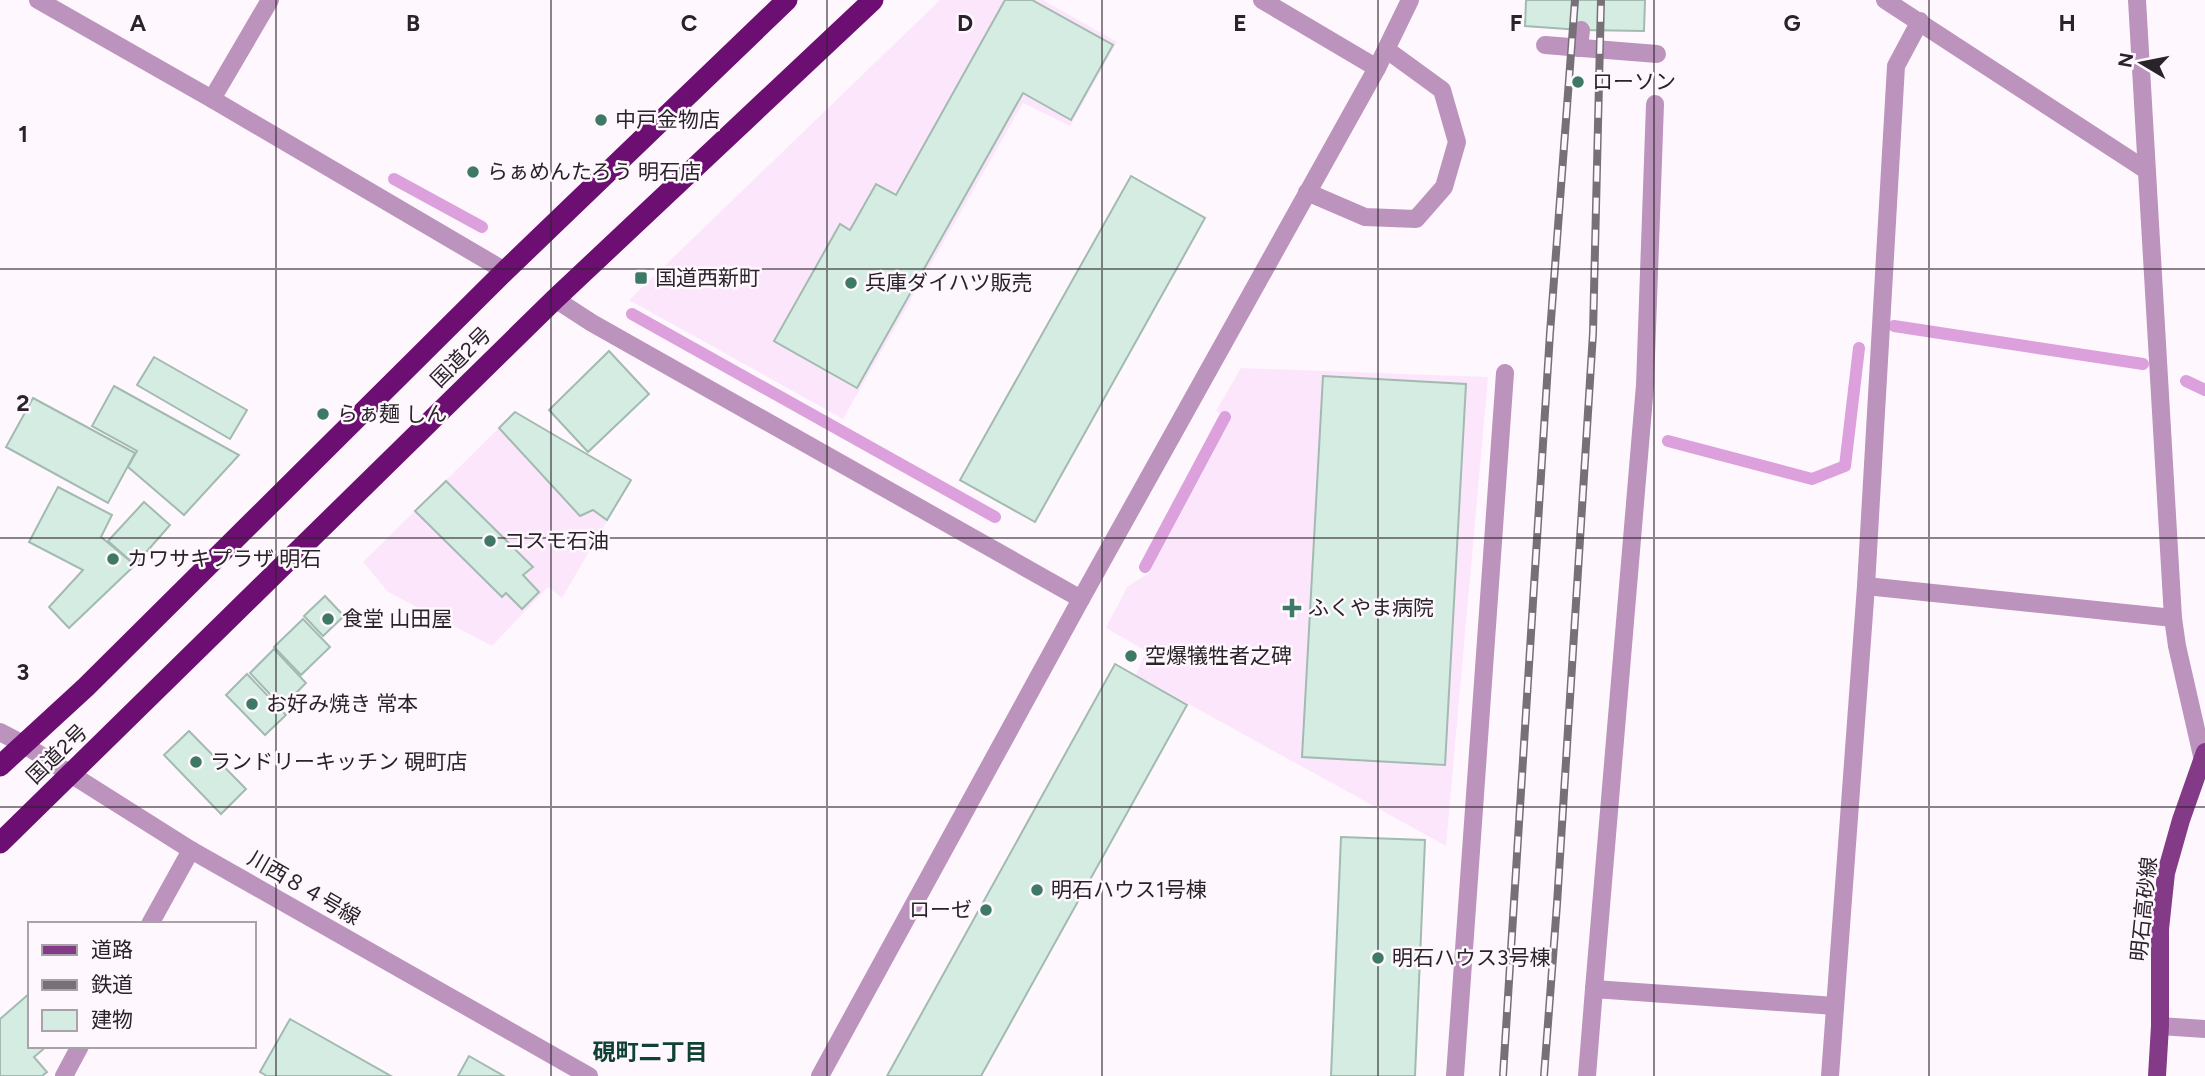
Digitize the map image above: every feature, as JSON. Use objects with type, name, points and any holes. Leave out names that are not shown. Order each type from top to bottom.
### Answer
[{"type":"highway","name":"国道2号","points":[[0,766],[86,687],[505,271],[787,0]]},
{"type":"highway","name":"国道2号","points":[[0,843],[555,299],[873,0]]},
{"type":"main road","name":"明石高砂線","points":[[2157,1076],[2160,929],[2166,873],[2204,754]]},
{"type":"street","points":[[38,0],[505,271]]},
{"type":"street","points":[[212,99],[270,0]]},
{"type":"street","points":[[1262,0],[1377,68]]},
{"type":"street","points":[[820,1076],[1081,599],[1387,50],[1410,0]]},
{"type":"street","points":[[1885,0],[2146,170]]},
{"type":"street","points":[[2137,0],[2173,618],[2176,646],[2204,754]]},
{"type":"street","points":[[1830,1076],[1866,586],[1896,66],[1920,21]]},
{"type":"street","points":[[1545,45],[1580,39],[1657,54]]},
{"type":"street","points":[[1307,192],[1365,217],[1416,219],[1444,187],[1457,142],[1442,90],[1387,50]]},
{"type":"street","points":[[1587,1076],[1645,385],[1656,104]]},
{"type":"street","points":[[555,299],[592,323],[1081,599]]},
{"type":"street","points":[[1455,1076],[1505,373]]},
{"type":"street","points":[[1866,586],[2173,618]]},
{"type":"street","name":"川西８４号線","points":[[0,732],[191,850],[589,1076]]},
{"type":"street","points":[[150,922],[191,850]]},
{"type":"street","points":[[1594,989],[1835,1006]]},
{"type":"street","points":[[2160,1026],[2205,1029]]},
{"type":"street","points":[[64,1076],[79,1048]]},
{"type":"shaded area","points":[[940,0],[1043,0],[1117,42],[1070,126],[1023,103],[843,419],[629,300]]},
{"type":"shaded area","name":"ふくやま病院","points":[[1241,368],[1488,377],[1446,846],[1136,675],[1146,651],[1106,628],[1127,587],[1149,573],[1231,419],[1216,411]]},
{"type":"shaded area","name":"コスモ石油","points":[[515,412],[631,480],[562,598],[548,587],[492,646],[388,592],[363,562]]},
{"type":"building","points":[[1005,0],[1032,0],[1113,45],[1071,120],[1023,93],[857,388],[774,341],[840,224],[850,230],[876,184],[896,195]]},
{"type":"building","points":[[1526,0],[1645,0],[1644,31],[1525,26]]},
{"type":"building","points":[[1131,176],[1205,218],[1035,522],[960,480]]},
{"type":"building","points":[[609,351],[649,394],[588,452],[549,410]]},
{"type":"building","points":[[154,357],[247,410],[230,439],[137,385]]},
{"type":"building","points":[[1323,376],[1466,384],[1445,765],[1302,757]]},
{"type":"building","points":[[114,386],[239,455],[184,515],[128,467],[137,451],[92,426]]},
{"type":"building","points":[[33,398],[135,453],[108,503],[6,447]]},
{"type":"building","points":[[515,412],[631,480],[607,520],[593,510],[580,516],[499,428]]},
{"type":"building","points":[[446,481],[533,567],[523,575],[539,592],[522,609],[506,593],[502,597],[415,511]]},
{"type":"building","points":[[58,487],[112,515],[101,537],[135,565],[69,628],[49,607],[83,570],[29,542]]},
{"type":"building","points":[[144,502],[170,525],[135,565],[108,541]]},
{"type":"building","points":[[325,596],[344,616],[323,636],[304,616]]},
{"type":"building","points":[[303,619],[330,647],[301,675],[274,647]]},
{"type":"building","points":[[274,649],[306,683],[282,707],[250,673]]},
{"type":"building","name":"明石ハウス1号棟","points":[[1115,664],[1187,705],[981,1076],[887,1076]]},
{"type":"building","points":[[247,674],[286,715],[265,735],[226,695]]},
{"type":"building","points":[[189,731],[246,789],[221,814],[164,755]]},
{"type":"building","name":"明石ハウス3号棟","points":[[1341,837],[1425,840],[1415,1076],[1331,1076]]},
{"type":"building","points":[[28,995],[28,1048],[45,1048],[34,1057],[47,1072],[42,1076],[0,1076],[0,1019]]},
{"type":"building","points":[[290,1019],[391,1076],[267,1076],[260,1072]]},
{"type":"building","points":[[469,1056],[504,1076],[458,1076]]},
{"type":"waterway","points":[[394,179],[482,227]]},
{"type":"waterway","points":[[632,314],[995,517]]},
{"type":"waterway","points":[[1894,326],[2143,364]]},
{"type":"waterway","points":[[1668,441],[1812,479],[1845,466],[1859,348]]},
{"type":"waterway","points":[[2186,381],[2205,390]]},
{"type":"waterway","points":[[1145,567],[1225,417]]},
{"type":"railway","points":[[1503,1076],[1550,333],[1575,0]]},
{"type":"railway","points":[[1544,1076],[1593,333],[1601,0]]},
{"type":"place","name":"ローソン","points":[[1578,82]]},
{"type":"place","name":"中戸金物店","points":[[601,120]]},
{"type":"place","name":"らぁめんたろう 明石店","points":[[473,172]]},
{"type":"place","name":"国道西新町","points":[[641,278]]},
{"type":"place","name":"兵庫ダイハツ販売","points":[[851,283]]},
{"type":"place","name":"らぁ麺 しん","points":[[323,414]]},
{"type":"place","name":"コスモ石油","points":[[490,541]]},
{"type":"place","name":"カワサキプラザ 明石","points":[[113,559]]},
{"type":"place","name":"ふくやま病院","points":[[1292,608]]},
{"type":"place","name":"食堂 山田屋","points":[[328,619]]},
{"type":"place","name":"空爆犠牲者之碑","points":[[1131,656]]},
{"type":"place","name":"お好み焼き 常本","points":[[252,704]]},
{"type":"place","name":"ランドリーキッチン 硯町店","points":[[196,762]]},
{"type":"place","name":"明石ハウス1号棟","points":[[1037,890]]},
{"type":"place","name":"ローゼ","points":[[986,910]]},
{"type":"place","name":"明石ハウス3号棟","points":[[1378,958]]},
{"type":"district","name":"硯町二丁目","points":[[650,1052]]}]
